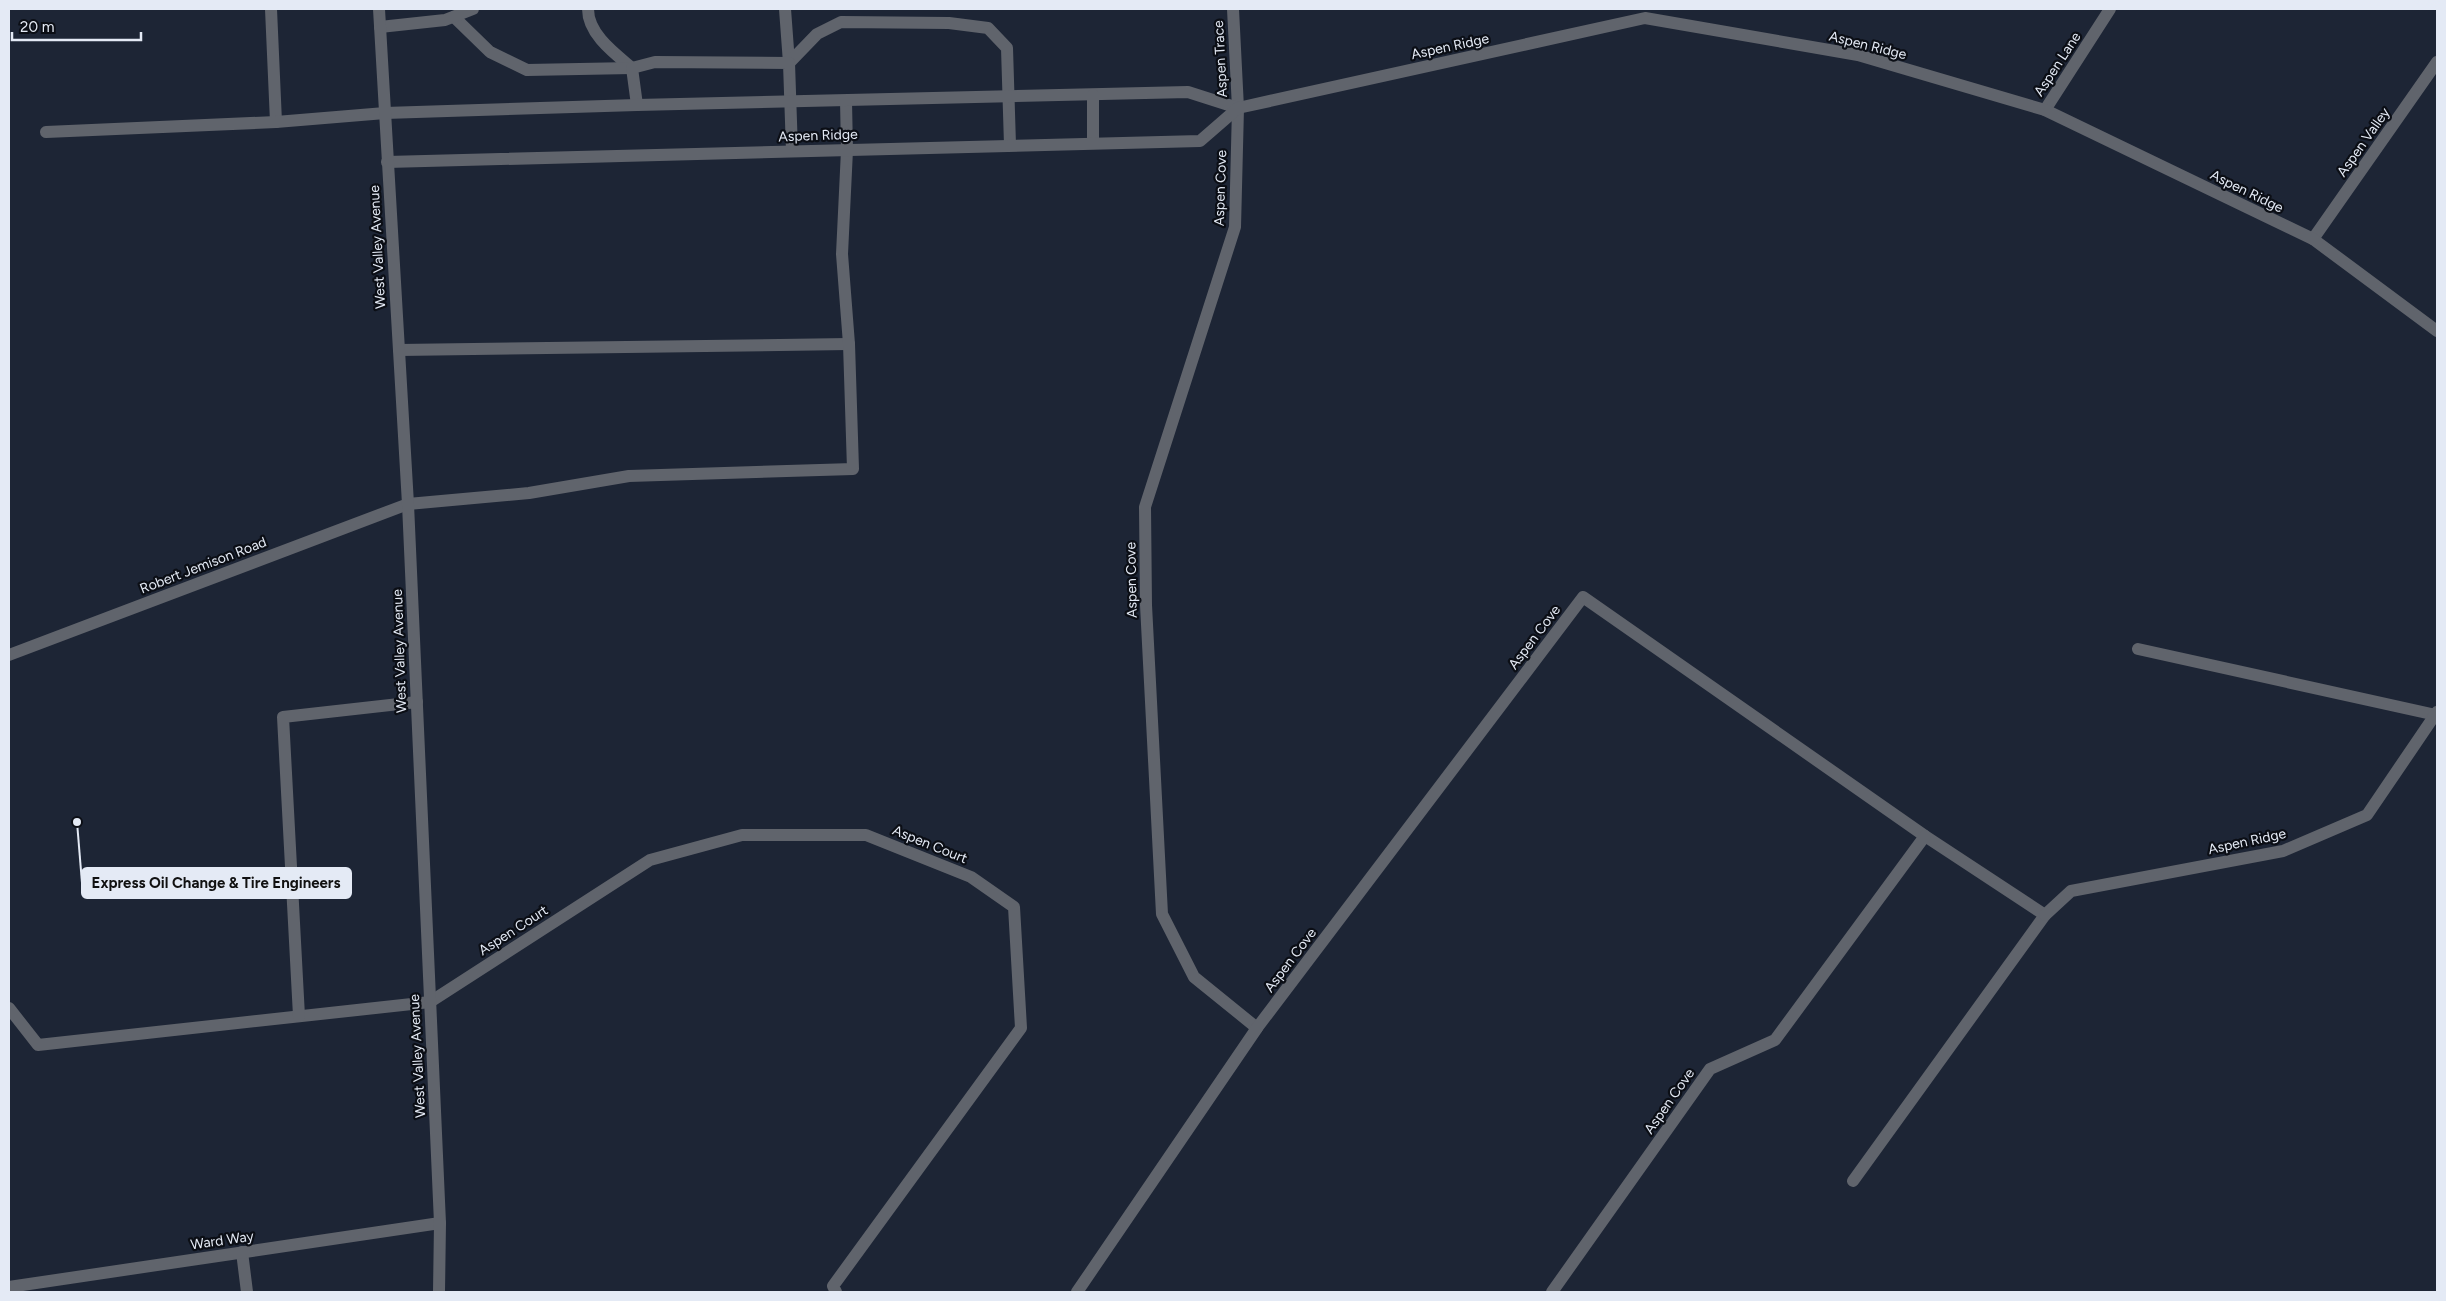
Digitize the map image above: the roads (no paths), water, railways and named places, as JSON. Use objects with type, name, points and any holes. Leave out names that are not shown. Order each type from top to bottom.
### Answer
[{"type":"street","points":[[271,9],[276,122]]},
{"type":"street","name":"West Valley Avenue","points":[[379,9],[408,504],[440,1223],[439,1292]]},
{"type":"street","points":[[380,27],[445,20],[473,9]]},
{"type":"street","points":[[588,9],[588,20],[607,46],[632,68],[637,105]]},
{"type":"street","points":[[785,9],[792,151]]},
{"type":"street","name":"Aspen Trace","points":[[1233,9],[1238,108]]},
{"type":"street","name":"Aspen Lane","points":[[2045,110],[2110,9]]},
{"type":"street","points":[[454,17],[490,52],[527,70],[632,68],[656,62],[789,63],[817,34],[841,22],[949,23],[988,28],[1007,48],[1010,145]]},
{"type":"street","name":"Aspen Ridge","points":[[387,162],[1200,140],[1238,108],[1645,18],[1858,55],[2045,110],[2313,239],[2437,331]]},
{"type":"street","name":"Aspen Valley","points":[[2313,239],[2437,62]]},
{"type":"street","points":[[46,132],[276,122],[385,113],[1188,92],[1238,108]]},
{"type":"street","points":[[1093,95],[1093,143]]},
{"type":"street","points":[[399,350],[849,344],[842,254],[847,150],[846,101]]},
{"type":"street","name":"Aspen Cove","points":[[1238,108],[1235,227],[1145,507],[1146,605],[1162,914],[1194,977],[1257,1028]]},
{"type":"street","name":"Robert Jemison Road","points":[[9,655],[408,504],[528,493],[629,476],[853,470],[849,344]]},
{"type":"street","name":"Aspen Cove","points":[[1077,1292],[1257,1028],[1583,597],[1925,836],[2046,915]]},
{"type":"street","points":[[2138,649],[2436,713]]},
{"type":"street","points":[[299,1016],[283,717],[416,702]]},
{"type":"street","name":"Aspen Ridge","points":[[2046,915],[2071,891],[2283,851],[2367,816],[2436,713]]},
{"type":"street","name":"Aspen Court","points":[[430,1002],[650,860],[742,835],[866,835],[971,877],[1014,907],[1021,1028],[832,1290]]},
{"type":"street","name":"Aspen Cove","points":[[1552,1292],[1710,1069],[1775,1040],[1925,836]]},
{"type":"street","points":[[1853,1181],[2046,915]]},
{"type":"street","points":[[9,1008],[38,1045],[430,1002]]},
{"type":"street","name":"Ward Way","points":[[9,1287],[440,1223]]},
{"type":"street","points":[[242,1252],[247,1292]]},
{"type":"place","name":"Express Oil Change & Tire Engineers","points":[[77,822]]}]
